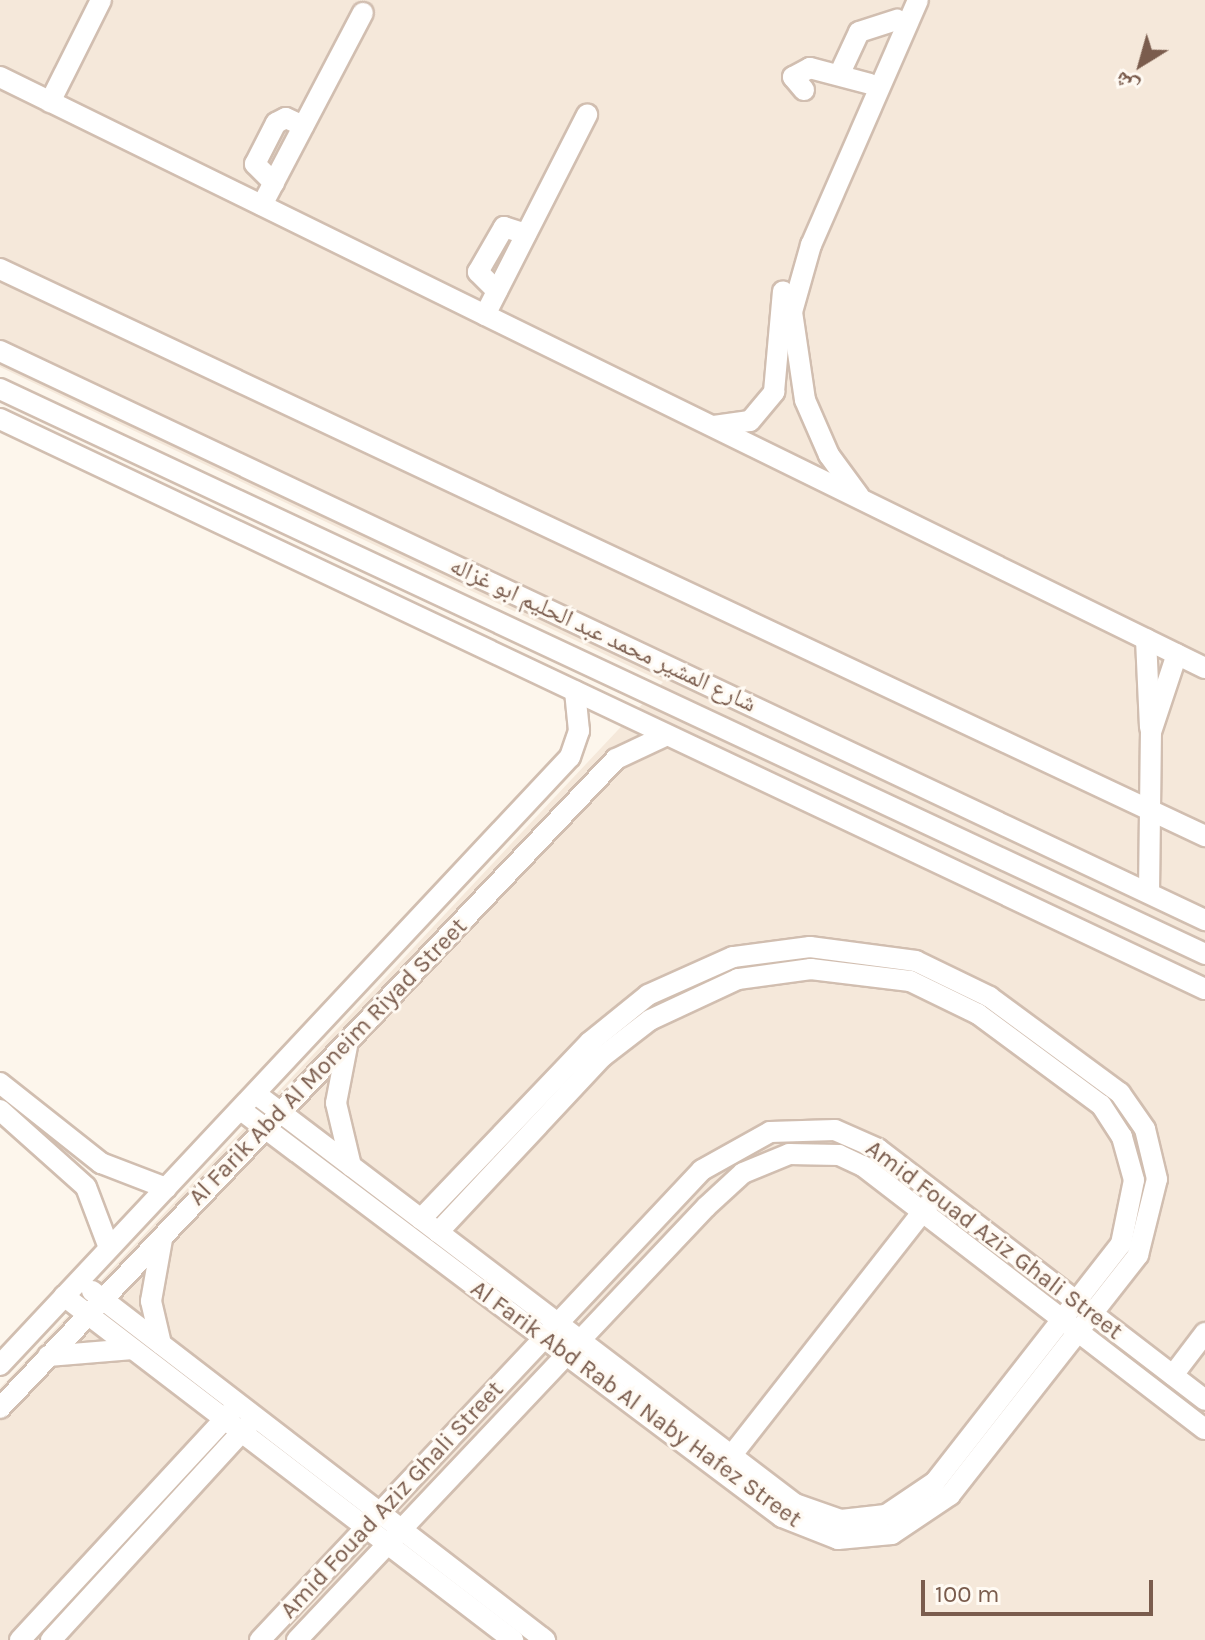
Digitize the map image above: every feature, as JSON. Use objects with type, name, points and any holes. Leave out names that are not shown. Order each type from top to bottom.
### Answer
[{"type":"street","points":[[50,102],[101,0]]},
{"type":"street","points":[[712,426],[750,421],[774,392],[783,287],[905,0]]},
{"type":"street","points":[[864,502],[810,414],[792,312],[811,245],[918,0]]},
{"type":"street","points":[[262,205],[363,13]]},
{"type":"street","points":[[840,73],[859,32],[897,20]]},
{"type":"street","points":[[804,90],[793,83],[796,72],[840,73],[870,84]]},
{"type":"street","points":[[0,77],[1205,668]]},
{"type":"street","points":[[485,315],[587,115]]},
{"type":"street","points":[[0,269],[1205,836]]},
{"type":"street","name":"شارع المشير محمد عبد الحليم ابو غزاله","points":[[0,351],[1205,920]]},
{"type":"street","name":"شارع المشير محمد عبد الحليم ابو غزاله","points":[[0,389],[1205,954]]},
{"type":"street","points":[[0,419],[1205,989]]},
{"type":"street","points":[[230,495],[244,465]]},
{"type":"street","points":[[339,547],[415,616]]},
{"type":"street","points":[[1146,639],[1151,732],[1149,893]]},
{"type":"street","points":[[1151,732],[1177,654]]},
{"type":"street","name":"Al Farik Abd Al Moneim Riyad Street","points":[[0,1365],[484,854],[570,757],[579,731],[575,691]]},
{"type":"street","name":"Al Farik Abd Al Moneim Riyad Street","points":[[0,1408],[623,752],[667,735]]},
{"type":"street","points":[[484,854],[507,874]]},
{"type":"street","name":"Al Farik Abd Rab Al Naby Hafez Street","points":[[256,1094],[430,1226],[573,1348],[726,1463],[817,1514],[866,1520],[895,1511],[935,1482],[1084,1308],[1138,1255],[1156,1205],[1153,1153],[1134,1110],[1106,1080],[968,983],[916,961],[850,948],[733,957],[648,995],[590,1042],[430,1226]]},
{"type":"street","points":[[349,1040],[336,1103],[351,1166]]},
{"type":"street","points":[[0,1083],[101,1163],[166,1188]]},
{"type":"street","points":[[0,1110],[86,1187],[109,1248]]},
{"type":"street","name":"Al Farik Abd Rab Al Naby Hafez Street","points":[[241,1110],[552,1331]]},
{"type":"street","name":"Amid Fouad Aziz Ghali Street","points":[[260,1640],[702,1170],[759,1135],[813,1127],[855,1136],[937,1194],[1205,1400]]},
{"type":"street","points":[[242,1152],[298,1153]]},
{"type":"street","name":"Amid Fouad Aziz Ghali Street","points":[[297,1640],[724,1189],[765,1161],[839,1155],[923,1212],[1205,1429]]},
{"type":"street","points":[[726,1463],[937,1194]]},
{"type":"street","points":[[161,1344],[151,1301],[163,1236]]},
{"type":"street","points":[[78,1281],[161,1344],[231,1411]]},
{"type":"street","points":[[64,1296],[133,1349],[231,1411],[395,1536],[545,1640]]},
{"type":"street","points":[[1173,1375],[1205,1333]]},
{"type":"street","points":[[48,1356],[133,1349]]},
{"type":"street","points":[[20,1640],[231,1411]]},
{"type":"street","points":[[37,1622],[52,1638],[249,1425]]},
{"type":"street","points":[[395,1536],[513,1640]]},
{"type":"shaded area","points":[[0,0],[1205,0],[1205,1640],[0,1640],[0,1388],[663,682],[0,367]]}]
